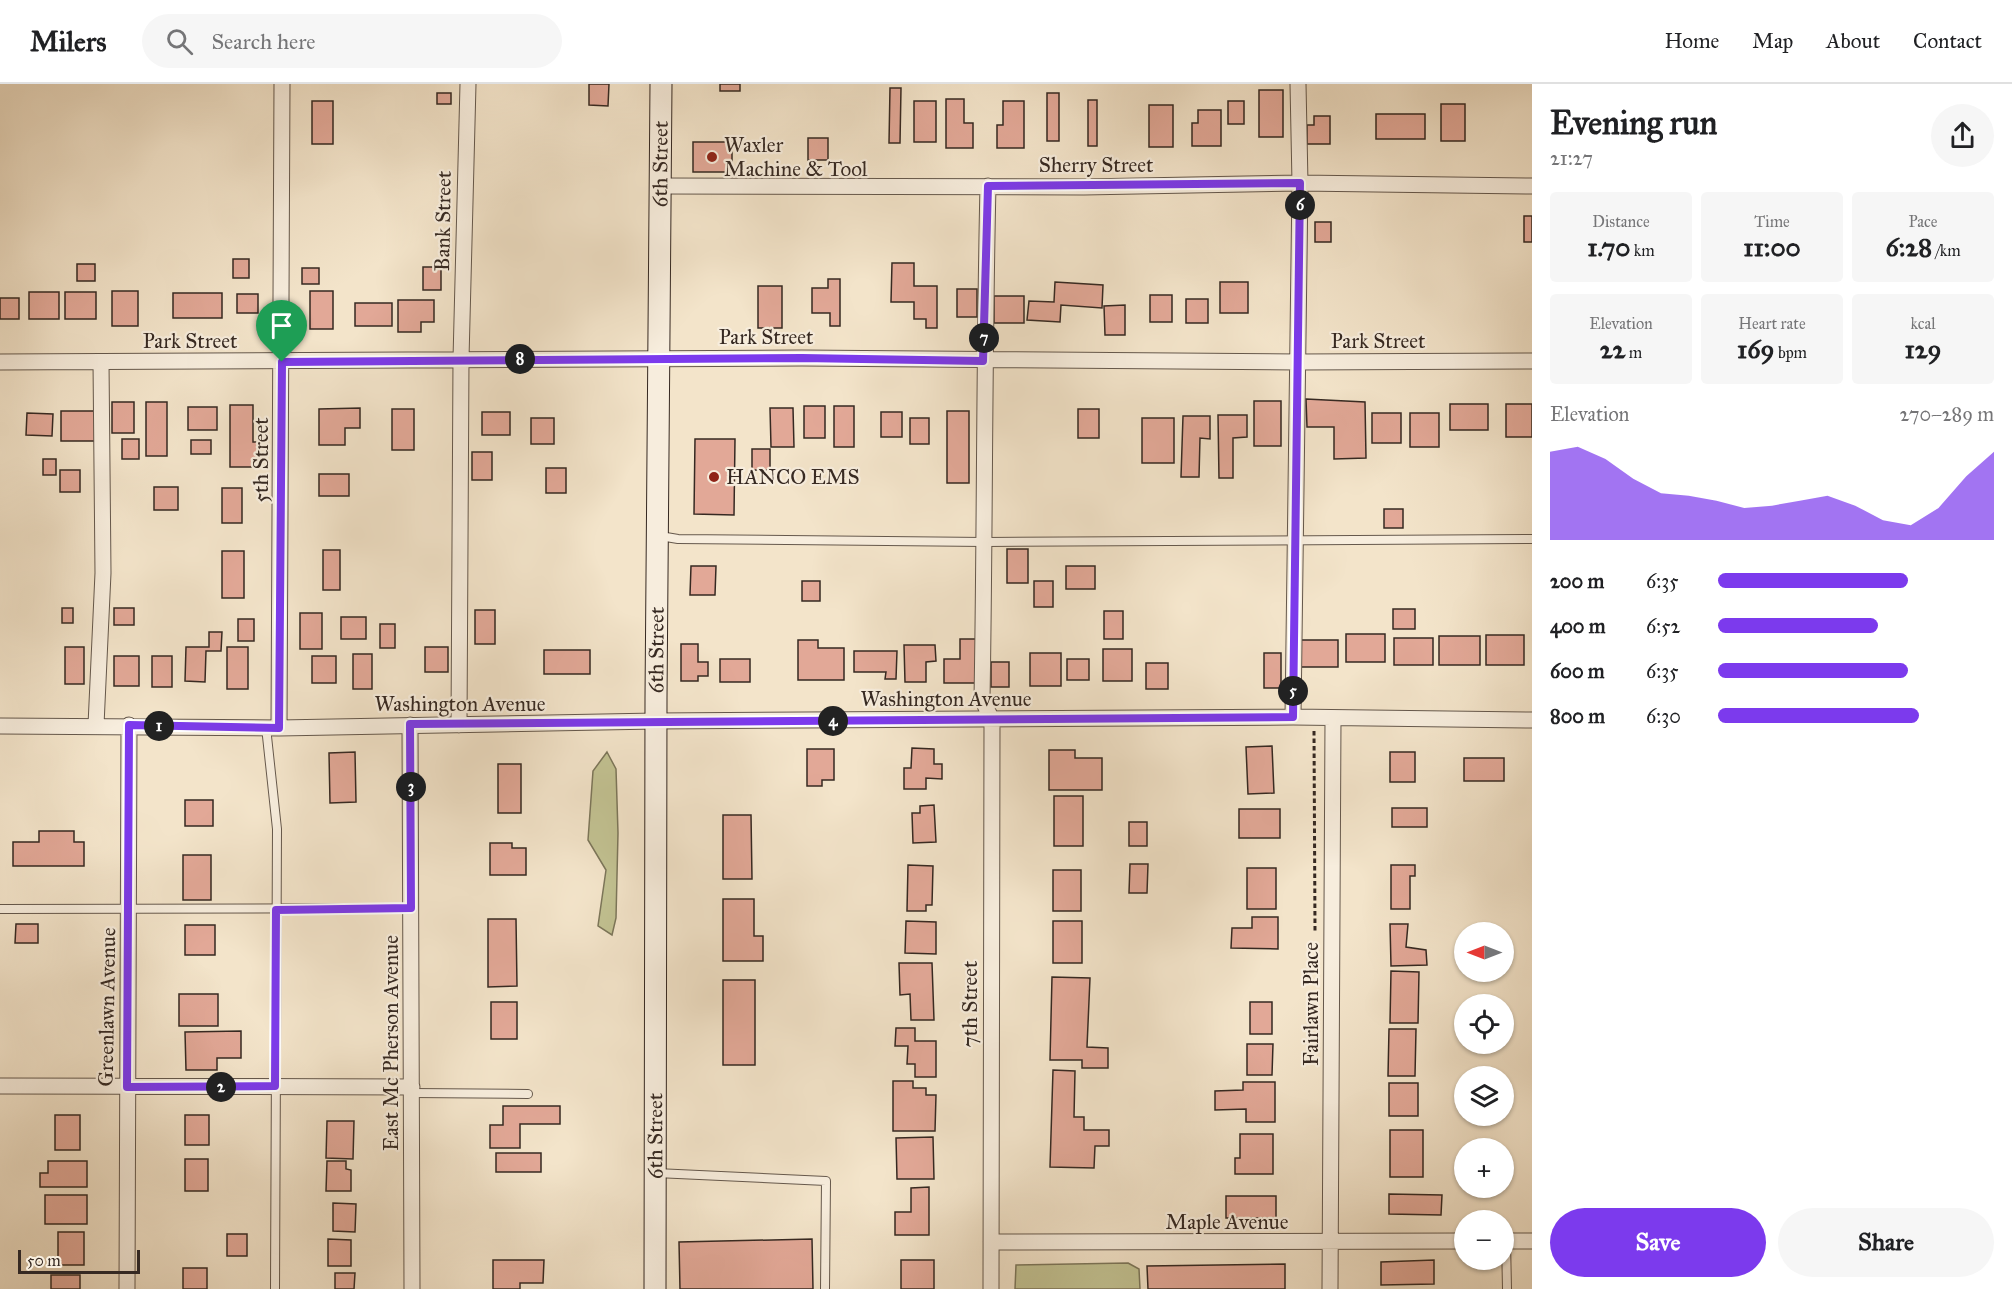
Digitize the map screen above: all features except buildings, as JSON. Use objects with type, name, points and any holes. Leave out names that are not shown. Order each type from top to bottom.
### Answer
[{"type":"street","name":"5th Street","points":[[273,728],[282,362],[282,84]]},
{"type":"street","name":"Bank Street","points":[[459,724],[461,359],[468,84]]},
{"type":"street","name":"6th Street","points":[[655,1289],[656,721],[661,84]]},
{"type":"street","points":[[1293,717],[1300,183],[1298,84]]},
{"type":"street","name":"Sherry Street","points":[[661,186],[1300,183],[1532,186]]},
{"type":"street","name":"7th Street","points":[[988,186],[983,361],[985,542],[982,699],[992,720],[991,1289]]},
{"type":"street","name":"Park Street","points":[[0,362],[634,360],[660,358],[983,361],[1532,361]]},
{"type":"street","points":[[96,725],[103,573],[101,362]]},
{"type":"street","name":"Washington Avenue","points":[[0,726],[129,725],[273,728],[656,721],[1293,717],[1333,720],[1532,720]]},
{"type":"street","name":"Fairlawn Place","points":[[1330,1289],[1333,720]]},
{"type":"street","name":"East Mc Pherson Avenue","points":[[410,724],[412,1289]]},
{"type":"street","name":"Greenlawn Avenue","points":[[127,1289],[129,725]]},
{"type":"street","points":[[0,1086],[275,1086],[412,1090]]},
{"type":"street","points":[[1514,1241],[1532,1240]]},
{"type":"street","name":"Maple Avenue","points":[[991,1242],[1454,1241]]},
{"type":"lane","points":[[658,536],[678,539],[985,542],[1532,539]]},
{"type":"lane","points":[[273,728],[277,829],[275,1289]]},
{"type":"lane","points":[[0,909],[411,908]]},
{"type":"lane","points":[[412,1090],[528,1094]]},
{"type":"lane","points":[[655,1172],[826,1181],[825,1289]]},
{"type":"lane","points":[[1505,1270],[1506,1289]]},
{"type":"green space","points":[[607,752],[616,769],[618,833],[616,918],[612,935],[598,926],[606,870],[588,840],[593,771]]},
{"type":"green space","points":[[1128,1263],[1139,1269],[1140,1289],[1015,1289],[1016,1265]]},
{"type":"place","name":"Waxler Machine & Tool","points":[[712,157]]},
{"type":"place","name":"HANCO EMS","points":[[714,477]]},
{"type":"route","points":[[1300,183],[1293,717],[410,724],[411,908],[276,910],[275,1086],[127,1087],[130,942],[129,725],[279,728],[282,362],[660,358],[983,361],[988,186],[1084,187],[1300,183]]}]
